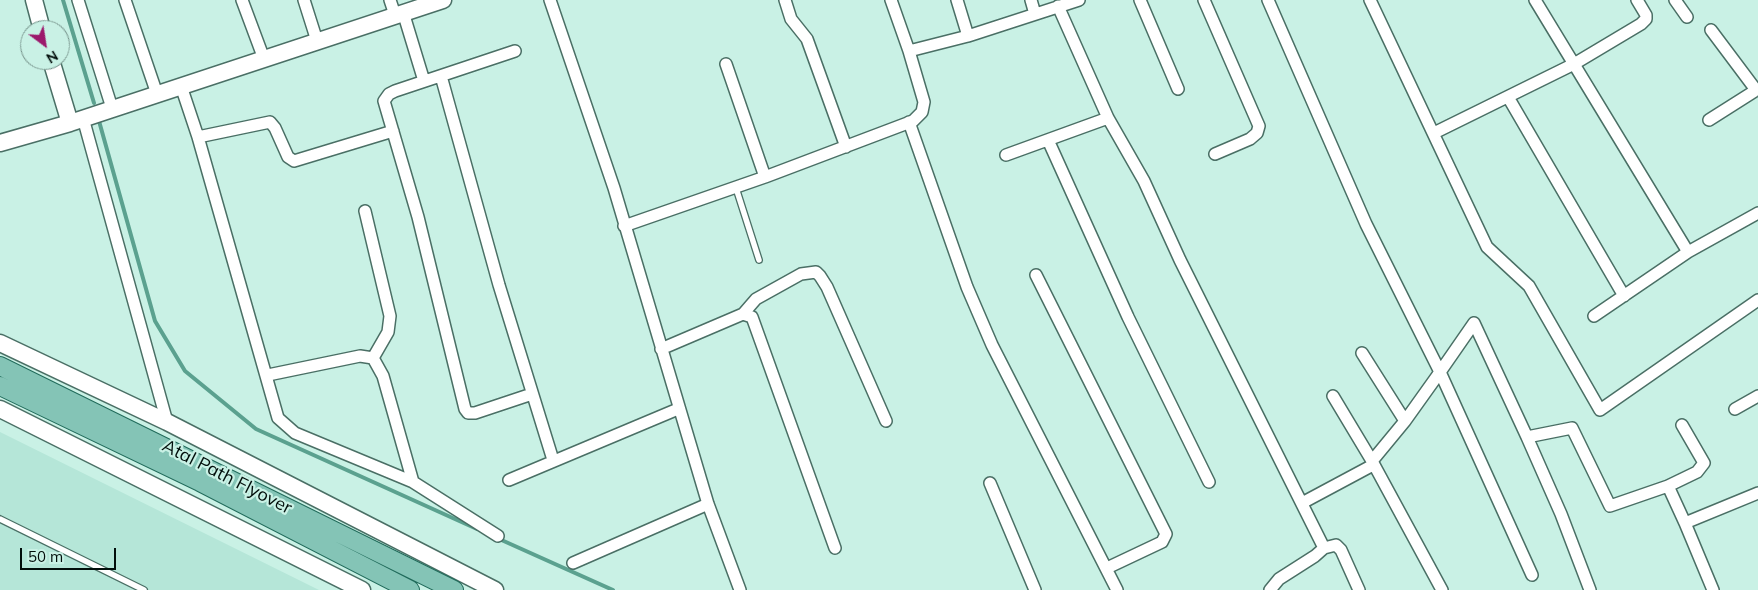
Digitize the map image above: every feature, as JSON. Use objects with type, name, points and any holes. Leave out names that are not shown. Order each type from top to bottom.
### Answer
[{"type":"main road","name":"Atal Path Flyover","points":[[0,366],[454,590]]},
{"type":"main road","name":"Atal Path Flyover","points":[[0,386],[200,482],[410,590]]},
{"type":"street","points":[[34,0],[39,20]]},
{"type":"street","points":[[78,0],[112,108]]},
{"type":"street","points":[[126,0],[157,94]]},
{"type":"street","points":[[242,0],[264,59]]},
{"type":"street","points":[[304,0],[317,41]]},
{"type":"street","points":[[0,143],[76,121],[264,59],[317,41],[396,9],[443,0]]},
{"type":"street","points":[[550,0],[614,188],[678,409],[708,504],[740,590]]},
{"type":"street","points":[[785,0],[791,19],[807,39],[846,147]]},
{"type":"street","points":[[624,226],[765,178],[909,122],[922,112],[924,102],[891,0]]},
{"type":"street","points":[[957,0],[968,36]]},
{"type":"street","points":[[1031,0],[1035,14]]},
{"type":"street","points":[[908,51],[968,36],[1079,0]]},
{"type":"street","points":[[1140,0],[1178,89]]},
{"type":"street","points":[[1204,0],[1259,126],[1257,133],[1250,139],[1215,154]]},
{"type":"street","points":[[1268,0],[1366,224],[1440,372],[1532,575]]},
{"type":"street","points":[[1370,0],[1487,247],[1529,286],[1600,410],[1758,300]]},
{"type":"street","points":[[1535,0],[1688,252]]},
{"type":"street","points":[[1434,133],[1574,64],[1644,22],[1646,15],[1637,0]]},
{"type":"street","points":[[1674,0],[1687,18]]},
{"type":"street","points":[[1058,6],[1108,118],[1144,180],[1180,260],[1324,548]]},
{"type":"street","points":[[396,9],[424,81]]},
{"type":"street","points":[[1709,120],[1757,90],[1711,30]]},
{"type":"street","points":[[515,51],[395,91],[386,97],[385,107],[418,217],[465,409],[468,413],[474,413],[532,394]]},
{"type":"street","points":[[726,64],[765,178]]},
{"type":"street","points":[[55,70],[76,121],[167,422]]},
{"type":"street","points":[[441,76],[499,285],[553,460]]},
{"type":"street","points":[[181,86],[198,137],[268,375],[276,414],[286,427],[413,482],[498,536]]},
{"type":"street","points":[[1508,97],[1624,296]]},
{"type":"street","points":[[1006,155],[1108,118]]},
{"type":"street","points":[[198,137],[270,122],[275,128],[288,157],[294,161],[393,131]]},
{"type":"street","points":[[909,122],[967,287],[992,345],[1112,582],[1162,542],[1166,534],[1036,275]]},
{"type":"street","points":[[1048,140],[1128,318],[1209,482]]},
{"type":"street","points":[[365,211],[390,316],[388,332],[373,358]]},
{"type":"street","points":[[1594,316],[1688,252],[1758,213]]},
{"type":"street","points":[[661,349],[743,314],[756,298],[801,274],[809,272],[820,276],[827,287],[886,421]]},
{"type":"street","points":[[743,314],[749,315],[753,321],[835,548]]},
{"type":"street","points":[[1302,503],[1373,463],[1474,323],[1561,514],[1590,590]]},
{"type":"street","points":[[0,343],[167,422],[495,590]]},
{"type":"street","points":[[1362,353],[1405,421]]},
{"type":"street","points":[[268,375],[360,356],[373,358]]},
{"type":"street","points":[[373,358],[383,376],[413,482]]},
{"type":"street","points":[[1333,396],[1373,463],[1442,590]]},
{"type":"street","points":[[1736,409],[1758,396]]},
{"type":"street","points":[[0,409],[362,590]]},
{"type":"street","points":[[508,480],[678,409]]},
{"type":"street","points":[[1527,437],[1572,428],[1610,506],[1668,486],[1704,466],[1700,453],[1682,425]]},
{"type":"street","points":[[990,483],[1035,590]]},
{"type":"street","points":[[1668,486],[1713,590]]},
{"type":"street","points":[[1685,522],[1758,493]]},
{"type":"street","points":[[573,563],[708,504]]},
{"type":"street","points":[[1270,590],[1279,579],[1316,556],[1324,548],[1336,546],[1341,550],[1359,590]]},
{"type":"lane","points":[[736,188],[759,260]]},
{"type":"lane","points":[[0,519],[144,590]]},
{"type":"shaded area","points":[[0,432],[319,590],[0,590]]},
{"type":"waterway","points":[[63,0],[94,103]]},
{"type":"waterway","points":[[99,121],[155,321],[185,371],[256,429],[477,529]]},
{"type":"waterway","points":[[497,538],[613,590]]}]
